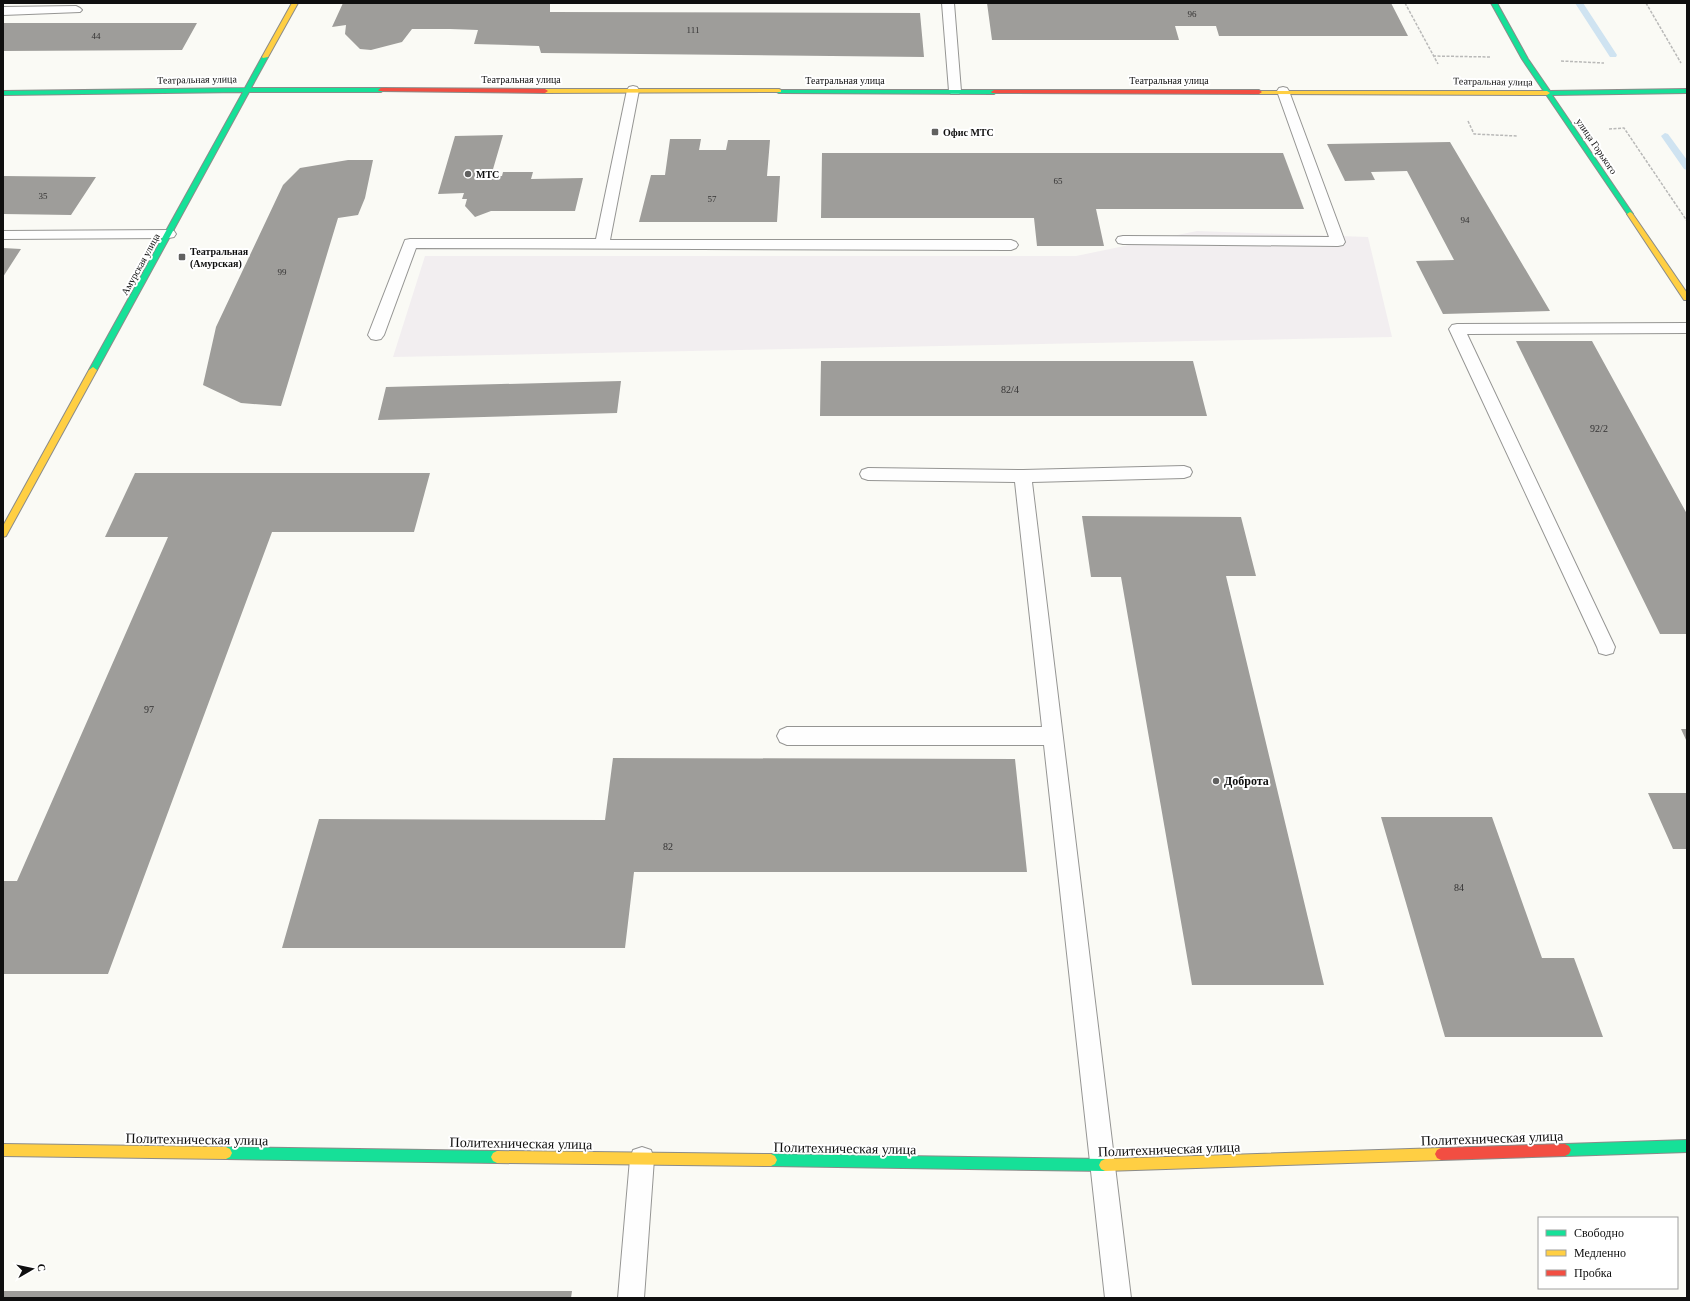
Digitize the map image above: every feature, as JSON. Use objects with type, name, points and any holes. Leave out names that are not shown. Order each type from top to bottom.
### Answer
[{"type":"main road","name":"Амурская улица","points":[[3,534],[249,90],[295,3]]},
{"type":"main road","name":"улица Горького","points":[[1494,3],[1525,59],[1687,298]]},
{"type":"main road","name":"Театральная улица","points":[[3,92],[249,90],[1687,91]]},
{"type":"main road","name":"Политехническая улица","points":[[3,1150],[1103,1165],[1687,1146]]},
{"type":"lane","points":[[948,3],[956,91]]},
{"type":"lane","points":[[3,10],[76,10]]},
{"type":"lane","points":[[602,244],[633,90]]},
{"type":"lane","points":[[1123,240],[1338,242],[1283,91]]},
{"type":"lane","points":[[3,235],[169,234]]},
{"type":"lane","points":[[376,335],[410,243],[1011,245]]},
{"type":"lane","points":[[1606,647],[1456,329],[1687,328]]},
{"type":"lane","points":[[868,474],[1023,476],[1184,472]]},
{"type":"lane","points":[[1023,476],[1118,1298]]},
{"type":"lane","points":[[787,736],[1053,736]]},
{"type":"lane","points":[[631,1298],[642,1159]]},
{"type":"path","points":[[1405,3],[1438,65]]},
{"type":"path","points":[[1646,3],[1684,67]]},
{"type":"path","points":[[1433,56],[1492,58]]},
{"type":"path","points":[[1466,117],[1474,134],[1517,136]]},
{"type":"path","points":[[1624,128],[1687,221]]},
{"type":"shaded area","points":[[1197,231],[1368,237],[1392,337],[393,357],[425,256],[1076,256]]},
{"type":"building","points":[[343,3],[550,3],[550,12],[920,13],[924,57],[541,53],[539,46],[474,44],[478,30],[450,29],[412,29],[402,42],[371,50],[360,49],[345,34],[346,25],[332,27]]},
{"type":"building","points":[[987,3],[1391,3],[1408,36],[1219,36],[1216,26],[1175,26],[1179,40],[992,40]]},
{"type":"building","points":[[3,23],[197,23],[182,50],[3,51]]},
{"type":"building","name":"МТС","points":[[503,135],[491,176],[502,176],[503,172],[533,172],[531,179],[583,178],[575,211],[491,211],[475,217],[465,206],[467,199],[462,199],[464,193],[438,194],[455,136]]},
{"type":"building","points":[[670,139],[701,139],[699,150],[726,150],[728,140],[770,140],[767,176],[780,176],[777,222],[639,222],[651,175],[665,175]]},
{"type":"building","points":[[1450,142],[1550,311],[1443,314],[1416,261],[1454,260],[1407,171],[1371,172],[1375,180],[1345,181],[1327,144]]},
{"type":"building","points":[[822,153],[1283,153],[1304,209],[1096,209],[1104,246],[1037,246],[1034,218],[821,218]]},
{"type":"building","points":[[348,160],[373,160],[365,198],[358,215],[338,218],[281,406],[241,403],[203,385],[216,327],[283,185],[300,168]]},
{"type":"building","points":[[3,176],[96,177],[71,215],[3,214]]},
{"type":"building","points":[[3,248],[21,249],[3,277]]},
{"type":"building","points":[[1516,341],[1592,341],[1687,514],[1687,634],[1660,634]]},
{"type":"building","points":[[821,361],[1193,361],[1207,416],[820,416]]},
{"type":"building","points":[[621,381],[617,413],[378,420],[386,387]]},
{"type":"building","points":[[135,473],[430,473],[414,532],[272,532],[108,974],[3,974],[3,881],[17,881],[168,537],[105,537]]},
{"type":"building","name":"Доброта","points":[[1082,516],[1241,517],[1256,576],[1226,576],[1324,985],[1192,985],[1121,577],[1091,577]]},
{"type":"building","points":[[1681,729],[1687,729],[1687,742]]},
{"type":"building","points":[[613,758],[1015,759],[1027,872],[634,872],[625,948],[282,948],[319,819],[605,820]]},
{"type":"building","points":[[1648,793],[1687,793],[1687,849],[1673,849]]},
{"type":"building","points":[[1381,817],[1492,817],[1542,958],[1574,958],[1603,1037],[1445,1037]]},
{"type":"building","points":[[3,1291],[572,1291],[571,1298],[3,1298]]},
{"type":"waterway","points":[[1579,3],[1613,55]]},
{"type":"waterway","points":[[1665,136],[1687,167]]},
{"type":"traffic: fast","points":[[1494,3],[1525,59],[1630,214]]},
{"type":"traffic: fast","points":[[93,370],[265,57]]},
{"type":"traffic: fast","points":[[3,93],[381,90]]},
{"type":"traffic: fast","points":[[779,91],[994,92]]},
{"type":"traffic: fast","points":[[1547,93],[1687,91]]},
{"type":"traffic: fast","points":[[1565,1150],[1687,1146]]},
{"type":"traffic: fast","points":[[226,1153],[497,1157]]},
{"type":"traffic: fast","points":[[771,1160],[1105,1165]]},
{"type":"traffic: slow","points":[[265,57],[295,3]]},
{"type":"traffic: slow","points":[[545,91],[779,91]]},
{"type":"traffic: slow","points":[[1259,92],[1547,93]]},
{"type":"traffic: slow","points":[[1630,214],[1687,298]]},
{"type":"traffic: slow","points":[[3,534],[93,370]]},
{"type":"traffic: slow","points":[[3,1150],[226,1153]]},
{"type":"traffic: slow","points":[[1105,1165],[1441,1154]]},
{"type":"traffic: slow","points":[[497,1157],[771,1160]]},
{"type":"traffic: jam","points":[[381,90],[545,91]]},
{"type":"traffic: jam","points":[[994,92],[1259,92]]},
{"type":"traffic: jam","points":[[1441,1154],[1565,1150]]},
{"type":"place","name":"Офис МТС","points":[[935,132]]},
{"type":"place","name":"МТС","points":[[468,174]]},
{"type":"place","name":"Театральная (Амурская)","points":[[182,257]]},
{"type":"place","name":"Доброта","points":[[1216,781]]}]
